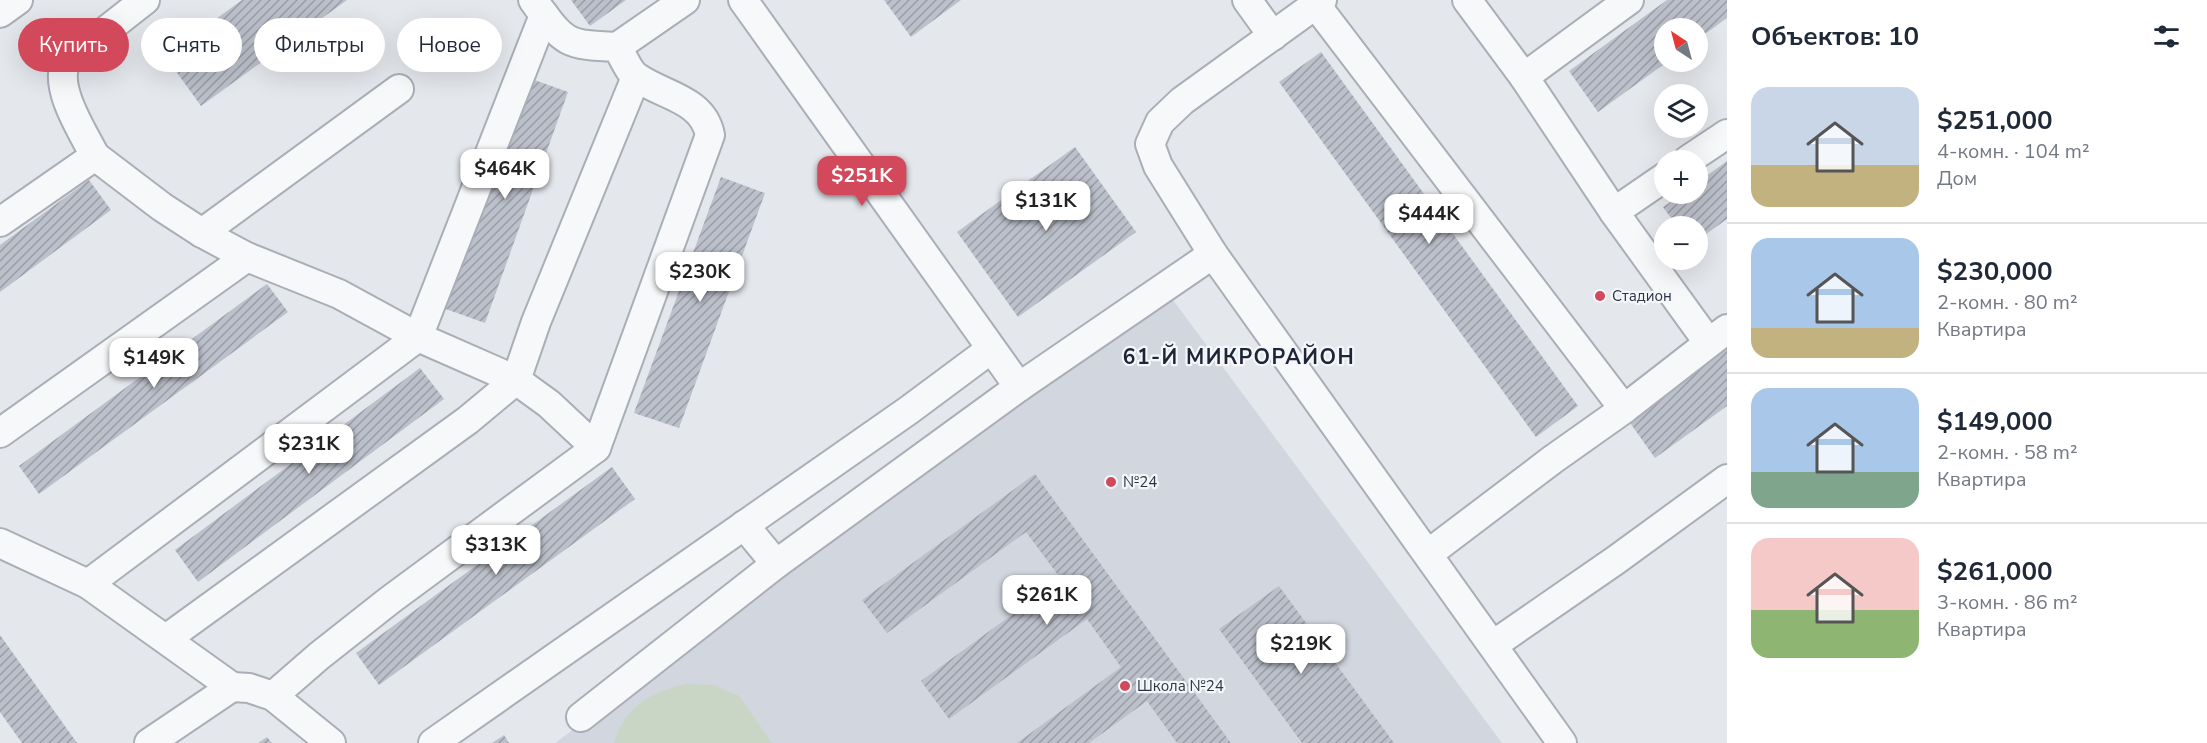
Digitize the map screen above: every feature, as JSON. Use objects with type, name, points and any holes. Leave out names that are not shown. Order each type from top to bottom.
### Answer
[{"type":"street","points":[[0,13],[18,0]]},
{"type":"street","points":[[145,0],[66,62],[63,67],[64,92],[95,156],[162,207],[202,233],[247,257],[339,294],[418,337],[516,380],[549,404],[596,448]]},
{"type":"street","points":[[88,584],[418,337],[539,8],[565,39],[583,46],[617,47],[685,0]]},
{"type":"street","points":[[743,0],[1018,387]]},
{"type":"street","points":[[1246,0],[1273,36]]},
{"type":"street","points":[[1428,555],[1718,336],[1614,212],[1524,77],[1467,0]]},
{"type":"street","points":[[1524,77],[1629,0]]},
{"type":"street","points":[[1563,743],[1213,254],[1158,166],[1150,144],[1160,122],[1175,108],[1319,3],[1624,409]]},
{"type":"street","points":[[273,696],[390,600],[596,448],[710,135],[705,118],[698,110],[636,77],[617,47]]},
{"type":"street","points":[[166,639],[468,420],[516,380],[536,322],[636,77]]},
{"type":"street","points":[[202,233],[399,89]]},
{"type":"street","points":[[1703,150],[1727,134]]},
{"type":"street","points":[[0,222],[95,156]]},
{"type":"street","points":[[1614,212],[1654,185]]},
{"type":"street","points":[[581,717],[776,564],[1018,387],[1213,254]]},
{"type":"street","points":[[0,433],[247,257]]},
{"type":"street","points":[[433,743],[909,410],[991,349]]},
{"type":"street","points":[[1492,645],[1616,560],[1727,479]]},
{"type":"street","points":[[744,525],[776,564]]},
{"type":"street","points":[[0,543],[88,584],[232,687],[249,688],[273,696],[331,743]]},
{"type":"street","points":[[149,743],[232,687]]},
{"type":"shaded area","name":"№24","points":[[1170,296],[1502,743],[555,743]]},
{"type":"green space","points":[[685,684],[713,685],[739,696],[772,743],[614,743],[625,719],[640,703],[661,692]]},
{"type":"building","points":[[242,0],[347,0],[322,18],[254,18],[254,68],[201,106],[177,72],[242,72],[242,18],[217,18]]},
{"type":"building","points":[[571,0],[626,0],[590,26]]},
{"type":"building","points":[[884,0],[961,0],[911,37]]},
{"type":"building","points":[[1667,0],[1727,0],[1727,18],[1708,32],[1708,18],[1654,18],[1654,71],[1598,112],[1569,71]]},
{"type":"building","points":[[1321,52],[1578,406],[1536,437],[1279,82]]},
{"type":"building","points":[[526,77],[568,92],[485,323],[443,308]]},
{"type":"building","points":[[1075,147],[1136,232],[1018,317],[957,232]]},
{"type":"building","points":[[1727,161],[1727,219],[1708,233],[1708,216],[1670,216],[1663,207],[1667,204],[1708,204],[1708,175]]},
{"type":"building","points":[[721,177],[765,193],[679,428],[634,413]]},
{"type":"building","points":[[89,180],[111,210],[0,292],[0,245]]},
{"type":"building","points":[[267,284],[288,312],[39,494],[19,466]]},
{"type":"building","points":[[1727,348],[1727,406],[1655,458],[1628,420]]},
{"type":"building","points":[[420,368],[444,399],[198,582],[175,550]]},
{"type":"building","points":[[612,467],[635,499],[379,685],[356,653]]},
{"type":"building","points":[[1035,474],[1231,743],[1177,743],[1147,701],[1089,743],[1017,743],[1121,667],[1087,619],[949,719],[921,681],[1061,579],[1026,532],[887,633],[862,600]]},
{"type":"building","points":[[1279,586],[1394,743],[1302,743],[1219,629]]},
{"type":"building","points":[[0,635],[77,743],[22,743],[0,712]]},
{"type":"building","points":[[504,735],[509,743],[492,743]]},
{"type":"building","points":[[267,737],[272,743],[258,743]]},
{"type":"place","name":"Стадион","points":[[1600,296]]},
{"type":"place","name":"№24","points":[[1111,482]]},
{"type":"place","name":"Школа №24","points":[[1125,686]]},
{"type":"district","name":"61-Й МИКРОРАЙОН","points":[[1239,357]]}]
